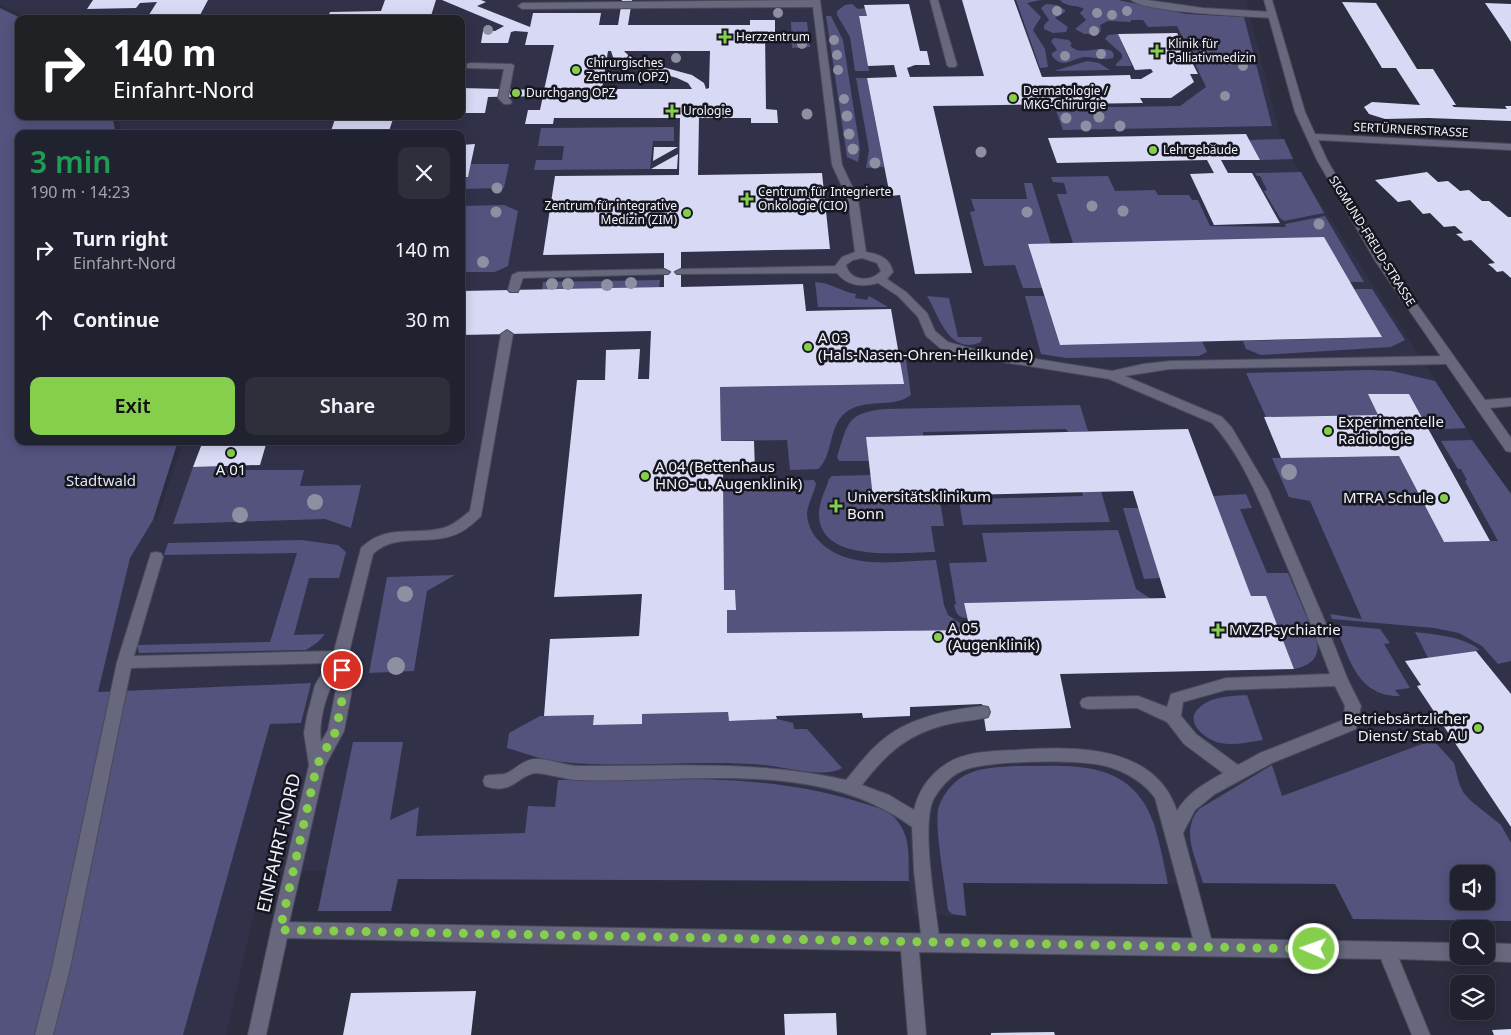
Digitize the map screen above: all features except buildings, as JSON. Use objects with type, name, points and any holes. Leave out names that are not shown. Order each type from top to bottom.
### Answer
[{"type":"street","points":[[758,0],[767,5]]},
{"type":"street","points":[[934,0],[952,65]]},
{"type":"street","points":[[1135,0],[1272,15]]},
{"type":"street","name":"SIGMUND-FREUD-STRASSE","points":[[1268,0],[1295,98],[1310,137],[1382,262],[1448,360],[1511,448]]},
{"type":"street","points":[[522,6],[767,5],[816,2],[837,165],[852,199],[861,255]]},
{"type":"street","points":[[470,66],[491,62],[509,66],[502,98],[507,102]]},
{"type":"street","name":"SERTÜRNERSTRASSE","points":[[1310,137],[1511,147]]},
{"type":"street","points":[[681,272],[840,270],[847,278],[867,282],[880,279],[887,272],[884,263],[875,257],[861,255],[843,261],[840,270]]},
{"type":"street","points":[[514,290],[518,275],[664,272]]},
{"type":"street","points":[[880,279],[902,294],[923,316],[930,333],[944,345],[972,354],[1112,375],[1217,420],[1227,431],[1261,489],[1317,620],[1340,680],[1353,706],[1350,724],[1266,758],[1209,789],[1189,805],[1174,832]]},
{"type":"street","points":[[317,765],[312,733],[315,716],[323,685],[340,657],[366,552],[377,540],[387,537],[449,533],[468,522],[476,513],[507,334]]},
{"type":"street","points":[[1112,375],[1143,368],[1170,365],[1448,360]]},
{"type":"street","points":[[1481,405],[1511,402]]},
{"type":"street","points":[[44,1035],[61,968],[125,662],[156,556]]},
{"type":"street","points":[[125,662],[340,657]]},
{"type":"street","points":[[317,765],[336,731],[345,684],[340,657]]},
{"type":"street","points":[[1173,717],[1176,698],[1226,684],[1340,680]]},
{"type":"street","points":[[1088,703],[1138,702],[1173,717],[1190,738],[1238,774]]},
{"type":"street","points":[[849,788],[890,743],[910,731],[955,715],[982,712]]},
{"type":"street","points":[[931,943],[920,832],[924,803],[938,781],[955,766],[975,760],[1085,756],[1107,759],[1135,772],[1158,789],[1168,809],[1204,946]]},
{"type":"street","name":"EINFAHRT-NORD","points":[[257,1035],[317,765]]},
{"type":"street","points":[[491,781],[511,778],[518,771],[534,766],[578,774],[720,773],[785,776],[849,788],[882,799],[921,824]]},
{"type":"street","points":[[280,930],[1450,952]]},
{"type":"street","points":[[908,943],[917,1035]]},
{"type":"street","points":[[1387,951],[1421,1035]]},
{"type":"street","points":[[1495,952],[1511,953]]},
{"type":"shaded area","name":"Universitätsklinikum Bonn","points":[[0,0],[1246,0],[1280,134],[1296,166],[1489,463],[1511,492],[1511,921],[1353,919],[1335,884],[963,883],[966,916],[914,915],[909,881],[264,870],[226,1035],[0,1035],[0,520],[157,519],[182,445],[465,445],[465,130],[121,130],[118,120],[465,120],[465,15],[22,15],[0,5]]},
{"type":"green space","points":[[1016,0],[1041,0],[1027,3],[1041,17],[1033,30],[1045,49],[1048,67],[1040,68]]},
{"type":"green space","points":[[1060,0],[1118,0],[1186,14],[1244,17],[1272,126],[1063,130],[1055,108],[1180,106],[1206,87],[1177,26],[1148,27],[1143,20],[1131,20],[1131,22],[1108,21],[1100,25],[1101,31],[1098,34],[1084,34],[1075,29],[1086,20],[1080,13],[1084,9],[1066,4]]},
{"type":"green space","points":[[852,4],[858,9],[865,8],[867,16],[859,17],[869,71],[855,71],[850,37],[837,15],[837,11],[845,5]]},
{"type":"green space","points":[[1046,4],[1057,5],[1065,10],[1065,12],[1055,18],[1068,27],[1066,32],[1053,33],[1044,29],[1044,25],[1049,20],[1041,8]]},
{"type":"green space","name":"Stadtwald","points":[[0,8],[15,15],[15,120],[113,120],[115,130],[15,130],[15,445],[177,445],[153,520],[130,558],[98,692],[311,683],[301,723],[270,724],[183,1035],[0,1035]]},
{"type":"green space","points":[[826,16],[831,16],[843,40],[860,149],[858,162],[847,157]]},
{"type":"green space","points":[[791,22],[807,22],[810,47],[792,48]]},
{"type":"green space","points":[[1118,34],[1132,66],[1116,66],[1122,58],[1122,54],[1105,39],[1108,35]]},
{"type":"green space","points":[[1054,38],[1069,40],[1072,44],[1070,45],[1074,49],[1083,51],[1106,49],[1112,51],[1114,55],[1113,58],[1109,59],[1085,57],[1065,63],[1061,62],[1052,56],[1052,53],[1057,50],[1051,41]]},
{"type":"green space","points":[[1087,61],[1099,63],[1110,70],[1054,71]]},
{"type":"green space","points":[[856,78],[867,78],[884,167],[866,168],[869,150]]},
{"type":"green space","points":[[674,127],[674,141],[653,141],[650,169],[534,170],[536,160],[562,160],[564,146],[538,146],[541,128]]},
{"type":"green space","points":[[1284,139],[1293,159],[1260,160],[1249,140]]},
{"type":"green space","points":[[471,164],[509,164],[504,188],[465,189],[465,177],[468,176]]},
{"type":"green space","points":[[1301,172],[1324,213],[1284,221],[1280,218],[1264,191],[1267,190],[1260,176],[1257,176],[1255,173]]},
{"type":"green space","points":[[1108,176],[1115,191],[1155,190],[1158,195],[1189,195],[1192,200],[1198,200],[1210,226],[1286,227],[1285,224],[1325,216],[1364,282],[1350,282],[1073,243],[1057,194],[1067,194],[1064,183],[1053,182],[1051,177]]},
{"type":"green space","points":[[1024,183],[1032,183],[1051,244],[1028,244],[1042,288],[1023,288],[1015,265],[984,266],[970,212],[975,211],[971,199],[1027,199]]},
{"type":"green space","points":[[504,205],[518,211],[508,266],[495,272],[465,272],[465,206]]},
{"type":"green space","points":[[660,280],[659,287],[542,290],[543,282]]},
{"type":"green space","points":[[815,282],[856,294],[855,298],[867,300],[869,296],[888,307],[818,307]]},
{"type":"green space","points":[[1354,289],[1372,289],[1405,340],[1391,347],[1261,355],[1246,349],[1243,341],[1381,337]]},
{"type":"green space","points":[[927,296],[949,298],[958,337],[982,337],[981,342],[970,345],[961,344],[953,339],[941,323]]},
{"type":"green space","points":[[1025,296],[1044,296],[1060,345],[1202,341],[1207,352],[1199,356],[1066,358],[1041,354]]},
{"type":"green space","points":[[899,359],[906,360],[911,395],[896,401],[861,405],[845,413],[836,426],[826,457],[818,469],[790,470],[787,440],[721,441],[720,387],[903,384]]},
{"type":"green space","points":[[1392,371],[1435,381],[1466,428],[1429,430],[1409,394],[1368,394],[1378,415],[1266,417],[1246,373]]},
{"type":"green space","points":[[1080,405],[1088,431],[1068,432],[1066,429],[923,432],[923,436],[866,437],[869,461],[839,461],[837,457],[850,422],[863,413],[872,411],[885,409]]},
{"type":"green space","points":[[1472,440],[1511,494],[1511,661],[1498,664],[1482,646],[1459,633],[1434,628],[1332,619],[1330,614],[1362,619],[1310,501],[1289,497],[1272,458],[1399,456],[1444,542],[1498,541],[1465,481],[1467,480],[1461,469],[1458,469],[1441,441]]},
{"type":"green space","points":[[224,466],[223,470],[304,470],[300,486],[361,485],[351,528],[325,519],[173,524],[193,467]]},
{"type":"green space","points":[[871,475],[874,497],[939,495],[944,526],[931,526],[935,552],[866,552],[848,548],[834,542],[823,531],[819,511],[829,479],[832,476]]},
{"type":"green space","points":[[814,480],[816,484],[807,517],[810,528],[819,541],[844,557],[858,560],[889,562],[936,560],[944,605],[948,615],[970,630],[727,633],[727,610],[736,610],[735,590],[724,590],[723,483]]},
{"type":"green space","points":[[1101,491],[1110,522],[963,525],[958,495],[975,494],[976,499],[1083,496],[1082,492]]},
{"type":"green space","points":[[1246,494],[1252,508],[1240,509],[1267,573],[1288,573],[1317,641],[1318,647],[1315,657],[1300,668],[1294,669],[1266,596],[1251,596],[1213,496]]},
{"type":"green space","points":[[1123,508],[1139,508],[1160,578],[1144,579]]},
{"type":"green space","points":[[1118,530],[1136,589],[1151,599],[964,603],[967,618],[959,616],[957,613],[954,605],[956,604],[949,563],[987,562],[982,533]]},
{"type":"green space","points":[[301,540],[338,545],[346,552],[339,578],[309,578],[294,635],[325,634],[318,642],[306,650],[139,653],[137,645],[270,642],[297,553],[164,555],[168,543]]},
{"type":"green space","points":[[455,575],[427,591],[414,671],[369,673],[387,577]]},
{"type":"green space","points":[[1335,625],[1380,629],[1390,643],[1384,644],[1410,688],[1395,690],[1400,696],[1385,695],[1374,690],[1364,682],[1350,662]]},
{"type":"green space","points":[[1415,632],[1457,639],[1480,650],[1428,658]]},
{"type":"green space","points":[[1247,695],[1263,740],[1225,744],[1214,741],[1198,730],[1194,719],[1195,713],[1204,704],[1222,697]]},
{"type":"green space","points":[[728,712],[729,721],[777,719],[793,723],[794,729],[807,729],[842,768],[834,771],[815,772],[739,763],[587,764],[548,760],[507,748],[509,733],[540,716],[594,715],[593,725],[642,724],[642,714]]},
{"type":"green space","points":[[1433,740],[1454,763],[1463,792],[1471,801],[1501,825],[1511,843],[1511,921],[1353,919],[1335,884],[1203,883],[1191,845],[1190,835],[1193,817],[1199,809],[1272,765],[1282,796]]},
{"type":"green space","points":[[353,742],[403,742],[390,820],[419,807],[416,836],[525,833],[528,806],[555,807],[558,780],[708,779],[746,781],[820,792],[871,805],[890,814],[900,824],[906,839],[909,855],[909,881],[398,879],[391,911],[318,911]]},
{"type":"green space","points":[[1016,766],[1079,767],[1098,770],[1115,777],[1131,787],[1144,803],[1154,824],[1168,884],[963,883],[966,916],[952,914],[948,910],[939,841],[938,815],[941,801],[951,786],[965,775],[987,768]]},
{"type":"place","name":"Herzzentrum","points":[[725,37]]},
{"type":"place","name":"Klinik für Palliativmedizin","points":[[1157,51]]},
{"type":"place","name":"Chirurgisches Zentrum (OPZ)","points":[[576,70]]},
{"type":"place","name":"Durchgang OPZ","points":[[516,93]]},
{"type":"place","name":"Dermatologie / MKG-Chirurgie","points":[[1013,98]]},
{"type":"place","name":"Urologie","points":[[672,111]]},
{"type":"place","name":"Lehrgebäude","points":[[1153,150]]},
{"type":"place","name":"Centrum für Integrierte Onkologie (CIO)","points":[[747,199]]},
{"type":"place","name":"Zentrum für integrative Medizin (ZIM)","points":[[687,213]]},
{"type":"place","name":"A 03 (Hals-Nasen-Ohren-Heilkunde)","points":[[808,347]]},
{"type":"place","name":"Experimentelle Radiologie","points":[[1328,431]]},
{"type":"place","name":"A 01","points":[[231,453]]},
{"type":"place","name":"A 04 (Bettenhaus HNO- u. Augenklinik)","points":[[645,476]]},
{"type":"place","name":"MTRA Schule","points":[[1444,498]]},
{"type":"place","name":"Universitätsklinikum Bonn","points":[[836,506]]},
{"type":"place","name":"MVZ Psychiatrie","points":[[1218,630]]},
{"type":"place","name":"A 05 (Augenklinik)","points":[[938,637]]},
{"type":"place","name":"Betriebsärtzlicher Dienst/ Stab AU","points":[[1478,728]]},
{"type":"route","points":[[342,670],[345,684],[336,731],[317,765],[280,930],[1314,949]]}]
